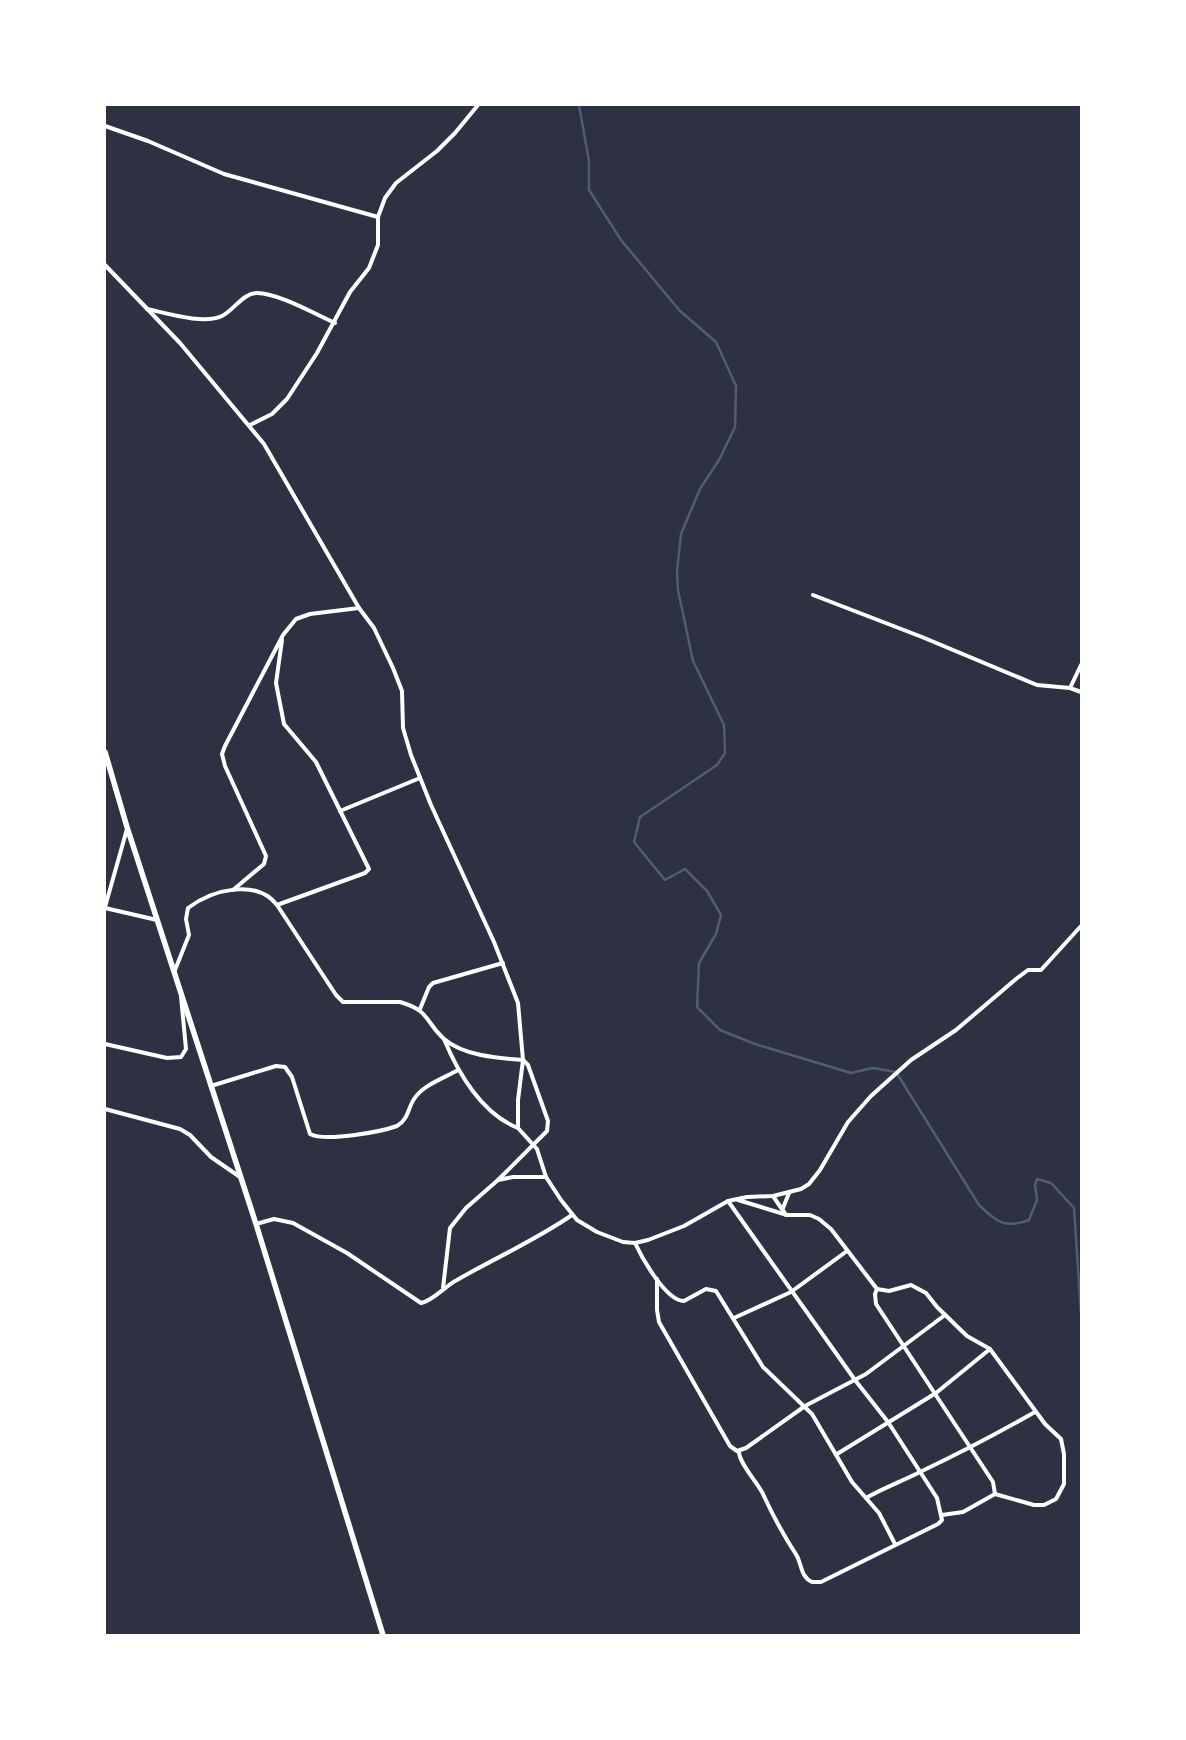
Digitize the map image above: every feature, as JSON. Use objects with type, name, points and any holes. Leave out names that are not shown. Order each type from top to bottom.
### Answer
[{"type":"main road","points":[[105,752],[127,827],[256,1224],[383,1635]]},
{"type":"street","points":[[250,424],[272,414],[287,399],[335,323],[350,292],[369,268],[375,254],[379,235],[378,217],[385,198],[396,183],[437,151],[478,105]]},
{"type":"street","points":[[105,126],[224,174],[378,217]]},
{"type":"street","points":[[105,265],[250,424],[288,484],[359,608],[374,628],[402,691],[406,738],[420,778],[503,963],[518,1003],[523,1060],[518,1100],[518,1128]]},
{"type":"street","points":[[147,309],[186,317],[214,319],[230,310],[245,297],[258,293],[280,299],[335,323]]},
{"type":"street","points":[[813,595],[922,637],[1037,685],[1070,688],[1081,692]]},
{"type":"street","points":[[233,890],[264,864],[266,856],[225,766],[222,754],[230,736],[283,635],[296,620],[310,614],[359,608]]},
{"type":"street","points":[[277,906],[368,871],[369,864],[340,812],[316,762],[284,724],[276,683],[283,635]]},
{"type":"street","points":[[1070,688],[1081,665]]},
{"type":"street","points":[[340,812],[420,778]]},
{"type":"street","points":[[127,827],[105,907],[159,921]]},
{"type":"street","points":[[174,970],[189,935],[186,919],[188,908],[220,892],[233,890],[265,894],[277,906],[340,1000],[347,1003],[400,1002],[420,1009],[444,1039],[458,1070],[496,1116],[518,1128],[533,1145],[540,1155],[546,1177],[572,1215],[585,1226],[613,1239],[635,1243],[684,1226],[736,1199],[773,1196],[801,1189],[815,1178],[848,1122],[871,1096],[911,1060],[956,1030],[1022,974],[1028,970],[1041,970],[1081,926]]},
{"type":"street","points":[[420,1009],[432,983],[503,963]]},
{"type":"street","points":[[105,1044],[167,1058],[181,1057],[186,1049],[181,992]]},
{"type":"street","points":[[443,1288],[450,1228],[466,1208],[498,1180],[547,1131],[548,1122],[531,1070],[523,1060],[484,1055],[454,1046],[444,1039]]},
{"type":"street","points":[[211,1086],[276,1066],[285,1067],[292,1077],[309,1132],[313,1135],[343,1135],[397,1126],[404,1121],[413,1100],[420,1092],[458,1070]]},
{"type":"street","points":[[105,1109],[184,1131],[211,1157],[240,1177]]},
{"type":"street","points":[[498,1180],[513,1177],[546,1177]]},
{"type":"street","points":[[783,1208],[789,1192]]},
{"type":"street","points":[[773,1196],[786,1215]]},
{"type":"street","points":[[736,1199],[786,1215],[814,1216],[831,1230],[877,1289],[888,1291],[904,1285],[915,1286],[926,1294],[967,1336],[990,1349],[1036,1412],[1064,1444],[1064,1484],[1061,1493],[1052,1502],[1039,1506],[1022,1503],[995,1494],[963,1512],[942,1516]]},
{"type":"street","points":[[728,1202],[791,1292],[888,1422],[937,1498],[942,1516],[938,1524],[821,1582],[810,1582],[805,1577],[798,1558],[780,1531],[761,1490],[740,1459],[739,1451]]},
{"type":"street","points":[[256,1224],[268,1219],[293,1223],[355,1258],[419,1302],[427,1301],[443,1288],[539,1236],[572,1215]]},
{"type":"street","points":[[635,1243],[657,1279],[673,1298],[682,1302],[704,1290],[713,1289],[734,1318],[763,1367],[805,1406],[837,1454],[852,1482],[878,1513],[895,1544]]},
{"type":"street","points":[[734,1318],[791,1292],[847,1251]]},
{"type":"street","points":[[657,1279],[659,1322],[730,1446],[739,1451]]},
{"type":"street","points":[[877,1289],[875,1294],[876,1304],[994,1482],[995,1494]]},
{"type":"street","points":[[739,1451],[805,1406],[855,1380],[905,1347],[945,1315]]},
{"type":"street","points":[[837,1454],[936,1393],[990,1349]]},
{"type":"street","points":[[866,1498],[904,1478],[920,1473],[971,1448],[1036,1412]]},
{"type":"waterway","points":[[579,105],[589,161],[589,190],[621,240],[680,311],[716,342],[736,386],[735,427],[719,460],[700,489],[681,534],[677,571],[678,590],[693,661],[724,725],[725,753],[717,765],[640,817],[634,842],[665,880],[685,869],[707,891],[721,915],[716,934],[699,963],[697,1007],[720,1030],[755,1044],[851,1073],[873,1068],[896,1072],[979,1205],[996,1220],[1007,1224],[1029,1220],[1037,1200],[1035,1185],[1037,1179],[1051,1183],[1074,1208],[1081,1314]]}]
